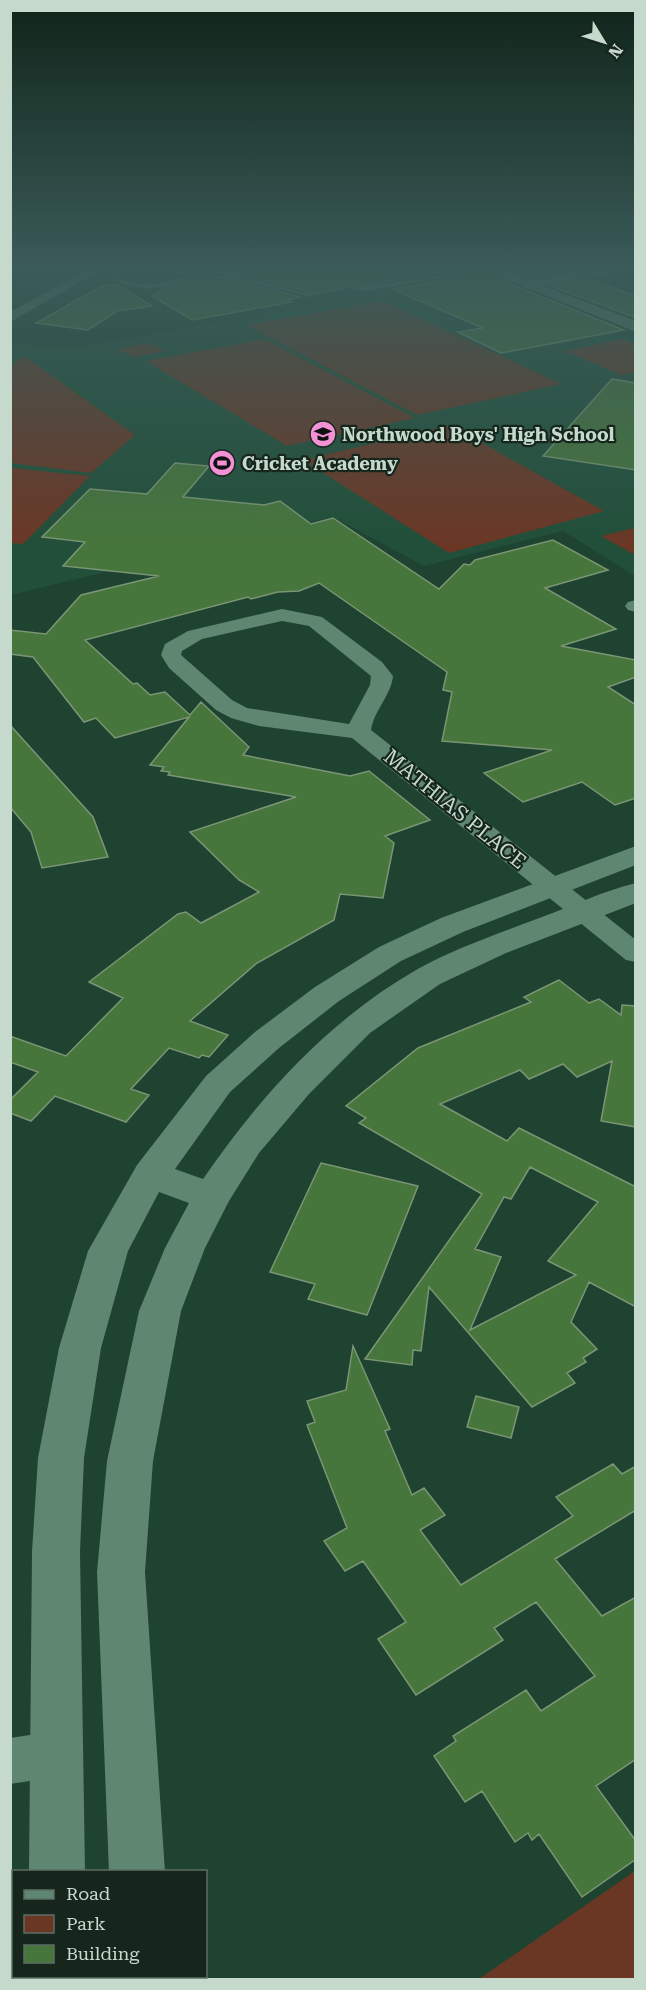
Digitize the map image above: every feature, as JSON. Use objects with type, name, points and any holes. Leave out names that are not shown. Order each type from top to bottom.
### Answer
[{"type":"street","points":[[282,615],[315,621],[375,666],[382,676],[381,686],[361,720],[359,732],[259,719],[239,713],[224,705],[176,664],[171,656],[172,648],[195,635],[263,618],[282,615]]},
{"type":"street","name":"MATHIAS PLACE","points":[[359,732],[636,954]]},
{"type":"street","points":[[57,1870],[56,1552],[61,1458],[80,1348],[108,1251],[150,1175],[218,1084],[267,1041],[327,994],[390,954],[452,925],[636,855]]},
{"type":"street","points":[[137,1870],[121,1572],[130,1461],[160,1311],[185,1248],[212,1196],[253,1136],[296,1086],[358,1025],[429,977],[495,946],[636,892]]},
{"type":"street","points":[[150,1175],[212,1196]]},
{"type":"street","points":[[10,1761],[56,1754]]},
{"type":"shaded area","name":"Northwood Boys' High School","points":[[11,362],[635,362],[635,576],[563,531],[424,566],[335,518],[327,518],[11,595]]},
{"type":"green space","points":[[16,362],[32,362],[135,435],[91,473],[11,463],[11,365]]},
{"type":"green space","points":[[147,362],[308,362],[415,418],[287,446]]},
{"type":"green space","points":[[316,362],[514,362],[561,384],[417,415]]},
{"type":"green space","points":[[590,362],[635,362],[635,372],[621,375]]},
{"type":"green space","points":[[450,425],[604,511],[449,553],[303,460]]},
{"type":"green space","points":[[11,468],[90,476],[23,544],[11,543]]},
{"type":"green space","points":[[635,528],[635,555],[601,536]]},
{"type":"green space","points":[[635,1871],[635,1979],[479,1979]]},
{"type":"building","points":[[612,379],[636,383],[636,470],[543,456]]},
{"type":"building","points":[[175,463],[209,466],[183,497],[264,505],[280,501],[311,524],[333,518],[439,589],[464,564],[470,565],[475,560],[553,540],[608,570],[545,588],[616,629],[561,646],[636,660],[636,677],[608,687],[636,705],[636,798],[615,805],[582,782],[523,802],[484,773],[552,750],[442,741],[452,692],[443,690],[447,672],[319,583],[299,591],[278,592],[251,599],[248,597],[85,640],[133,684],[137,683],[150,695],[165,692],[190,715],[201,702],[249,747],[243,755],[350,776],[369,771],[430,820],[385,836],[394,843],[383,898],[340,894],[334,920],[257,963],[190,1021],[228,1035],[209,1057],[202,1055],[199,1058],[169,1048],[131,1089],[149,1095],[126,1122],[55,1096],[31,1121],[10,1113],[10,1100],[38,1072],[10,1062],[10,1036],[66,1056],[123,998],[89,982],[178,914],[186,912],[201,923],[259,892],[239,880],[190,832],[296,797],[168,775],[170,772],[161,771],[164,767],[150,765],[189,717],[115,738],[96,718],[84,722],[33,657],[10,654],[10,630],[46,634],[81,595],[159,576],[63,566],[85,542],[42,537],[90,489],[147,494]]},
{"type":"building","points":[[10,725],[93,817],[108,857],[42,868],[31,832],[10,807]]},
{"type":"building","points":[[559,980],[589,1003],[599,999],[621,1015],[622,1005],[636,1006],[636,1127],[601,1121],[612,1061],[577,1077],[563,1064],[529,1079],[520,1070],[440,1104],[507,1141],[519,1128],[636,1187],[636,1307],[589,1282],[571,1322],[597,1349],[583,1358],[586,1362],[567,1373],[575,1383],[532,1407],[429,1287],[421,1351],[413,1350],[412,1365],[365,1359],[482,1194],[359,1123],[366,1118],[346,1106],[418,1048],[531,1002],[524,997]],"holes":[[[530,1167],[598,1202],[548,1261],[576,1275],[470,1330],[501,1257],[475,1249],[504,1197],[511,1199]]]},
{"type":"building","points":[[321,1163],[418,1186],[367,1315],[308,1299],[315,1284],[270,1272]]},
{"type":"building","points":[[353,1346],[390,1429],[385,1431],[412,1495],[424,1488],[445,1515],[420,1530],[461,1585],[573,1516],[556,1497],[613,1464],[622,1474],[636,1466],[636,1510],[555,1559],[602,1616],[636,1597],[636,1759],[596,1786],[636,1841],[636,1859],[582,1897],[539,1834],[532,1840],[528,1833],[515,1842],[482,1791],[465,1802],[434,1756],[456,1741],[453,1736],[526,1690],[541,1711],[595,1676],[536,1602],[494,1628],[503,1640],[416,1695],[378,1639],[406,1622],[363,1561],[345,1571],[324,1541],[347,1528],[307,1425],[315,1422],[307,1401],[346,1390]]},
{"type":"building","points":[[476,1396],[519,1407],[511,1438],[467,1427]]},
{"type":"place","name":"Northwood Boys' High School","points":[[323,434]]},
{"type":"place","name":"Cricket Academy","points":[[222,463]]}]
